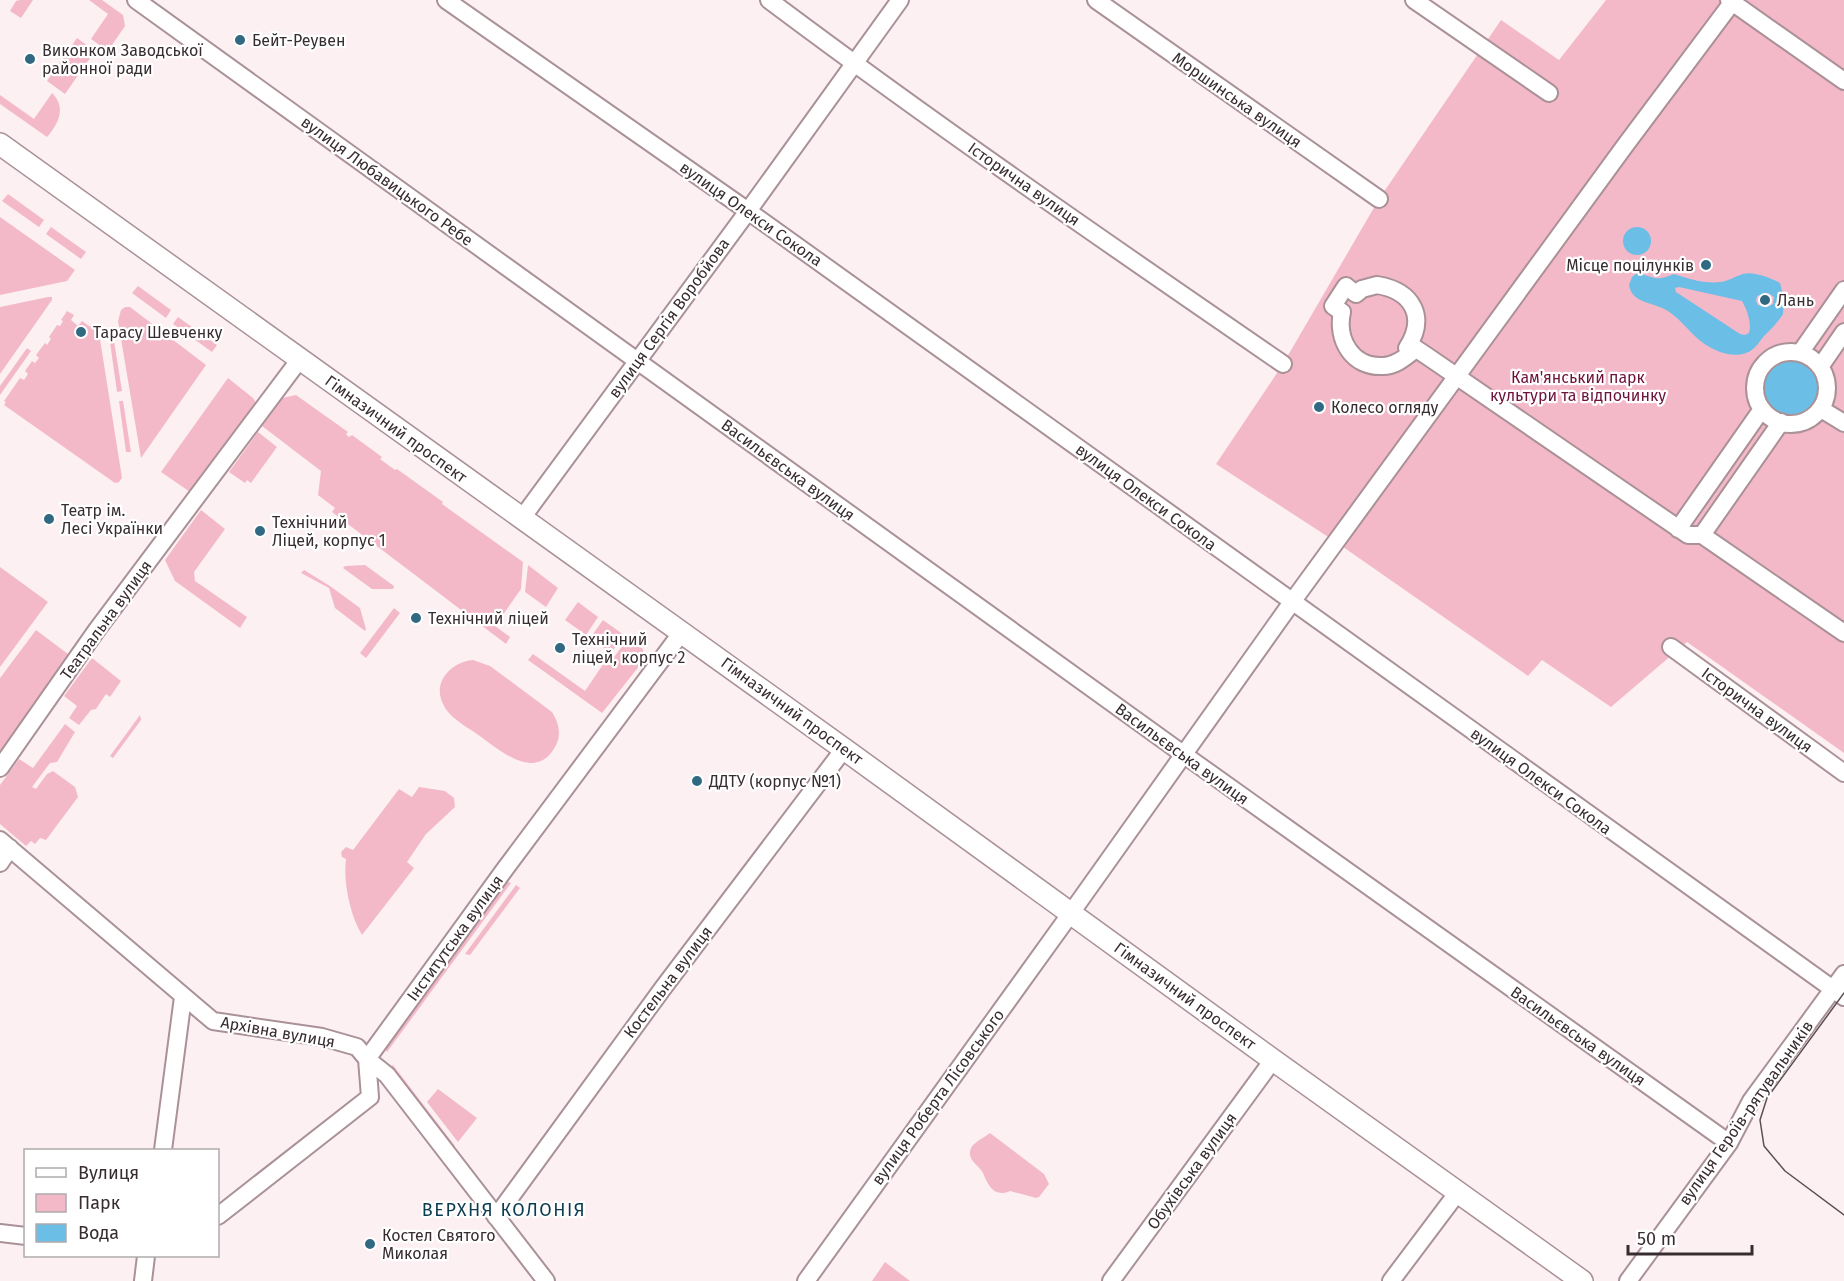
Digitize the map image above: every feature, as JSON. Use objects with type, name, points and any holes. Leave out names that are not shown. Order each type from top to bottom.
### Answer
[{"type":"main road","name":"Гімназичний проспект","points":[[0,144],[844,748],[1582,1281]]},
{"type":"street","name":"вулиця Любавицького Ребе","points":[[136,0],[638,362]]},
{"type":"street","name":"вулиця Олекси Сокола","points":[[446,0],[748,211],[1838,993]]},
{"type":"street","name":"Історична вулиця","points":[[769,0],[1059,210],[1283,364]]},
{"type":"street","name":"вулиця Сергія Воробйова","points":[[522,518],[900,0]]},
{"type":"street","name":"Моршинська вулиця","points":[[1096,0],[1379,199]]},
{"type":"street","points":[[1414,0],[1549,93]]},
{"type":"street","points":[[1731,1],[1844,81]]},
{"type":"street","name":"вулиця Роберта Лісовського","points":[[806,1281],[1292,602],[1731,1]]},
{"type":"street","points":[[1377,285],[1393,288],[1403,294],[1413,307],[1416,323],[1413,338],[1407,348],[1409,350],[1412,352],[1399,362],[1384,367],[1368,365],[1354,357],[1344,344],[1340,329],[1342,312],[1333,306],[1346,286],[1356,294],[1362,289],[1377,285]]},
{"type":"street","points":[[1800,353],[1844,290]]},
{"type":"street","points":[[1820,367],[1844,332]]},
{"type":"street","points":[[1409,350],[1415,348],[1678,529],[1688,535],[1702,535],[1844,633]]},
{"type":"street","points":[[1784,352],[1800,353],[1812,358],[1820,367],[1827,382],[1827,396],[1821,409],[1811,418],[1797,424],[1781,422],[1770,418],[1762,409],[1755,394],[1756,380],[1761,367],[1771,357],[1784,352]]},
{"type":"street","name":"Театральна вулиця","points":[[0,768],[96,631],[300,359]]},
{"type":"street","name":"Васильєвська вулиця","points":[[638,362],[1729,1143]]},
{"type":"street","points":[[1678,529],[1762,409]]},
{"type":"street","points":[[1821,409],[1844,423]]},
{"type":"street","points":[[1702,535],[1781,422]]},
{"type":"street","name":"Інститутська вулиця","points":[[367,1059],[682,632]]},
{"type":"street","name":"Історична вулиця","points":[[1671,647],[1844,773]]},
{"type":"street","name":"Костельна вулиця","points":[[496,1217],[656,998],[844,748]]},
{"type":"street","points":[[0,863],[5,844]]},
{"type":"street","name":"Архівна вулиця","points":[[5,844],[213,1021],[322,1037],[357,1047],[367,1059],[387,1075],[546,1281]]},
{"type":"street","name":"вулиця Героїв-рятувальників","points":[[1628,1281],[1729,1143],[1751,1101],[1838,993],[1844,974]]},
{"type":"street","points":[[163,1149],[183,997]]},
{"type":"street","points":[[219,1215],[370,1097],[367,1059]]},
{"type":"street","name":"Обухівська вулиця","points":[[1111,1281],[1273,1060]]},
{"type":"street","points":[[1391,1281],[1458,1192]]},
{"type":"street","points":[[0,1233],[24,1236]]},
{"type":"street","points":[[143,1281],[146,1257]]},
{"type":"green space","points":[[33,0],[21,18],[10,11],[16,1]]},
{"type":"green space","points":[[89,0],[102,0],[123,15],[125,26],[108,51],[91,39],[108,14]]},
{"type":"green space","name":"Кам'янський парк культури та відпочинку","points":[[1606,0],[1844,0],[1844,753],[1687,642],[1611,707],[1542,660],[1528,676],[1336,542],[1216,464],[1283,364],[1379,199],[1501,20],[1559,60]]},
{"type":"green space","points":[[77,38],[95,51],[65,94],[47,81]]},
{"type":"green space","points":[[52,93],[57,99],[60,110],[55,127],[47,137],[0,104],[0,95],[34,119]]},
{"type":"green space","points":[[8,194],[44,220],[39,227],[2,201]]},
{"type":"green space","points":[[0,217],[75,270],[67,281],[0,295]]},
{"type":"green space","points":[[51,227],[86,252],[81,259],[46,234]]},
{"type":"green space","points":[[138,286],[171,310],[166,318],[132,293]]},
{"type":"green space","points":[[52,297],[52,300],[0,374],[0,307]]},
{"type":"green space","points":[[130,307],[206,365],[141,458],[118,321],[121,310]]},
{"type":"green space","points":[[67,311],[74,315],[71,320],[78,326],[82,321],[99,333],[122,478],[119,482],[115,483],[4,405],[6,402],[4,401],[20,378],[24,380],[28,374],[25,371],[32,361],[35,363],[39,358],[36,355],[45,343],[47,345],[51,339],[49,337],[57,325],[60,326]]},
{"type":"green space","points":[[178,317],[217,345],[212,352],[173,324]]},
{"type":"green space","points":[[114,341],[122,391],[117,392],[110,342]]},
{"type":"green space","points":[[27,348],[31,351],[0,395],[0,386]]},
{"type":"green space","points":[[228,378],[257,404],[193,494],[161,472]]},
{"type":"green space","points":[[296,395],[348,432],[346,434],[349,437],[352,435],[382,457],[380,459],[443,502],[442,504],[523,562],[521,589],[495,626],[510,637],[506,644],[332,512],[335,508],[318,495],[321,471],[262,426],[282,398]]},
{"type":"green space","points":[[119,401],[123,401],[131,452],[126,452]]},
{"type":"green space","points":[[258,432],[277,447],[251,483],[247,480],[245,483],[229,472]]},
{"type":"green space","points":[[201,510],[225,529],[194,572],[195,581],[247,617],[240,628],[175,581],[165,560]]},
{"type":"green space","points":[[365,565],[394,586],[393,589],[372,589],[343,568]]},
{"type":"green space","points":[[528,565],[558,588],[546,607],[525,592]]},
{"type":"green space","points":[[0,567],[48,602],[0,667]]},
{"type":"green space","points":[[304,570],[360,608],[365,631],[335,608],[329,588],[301,573]]},
{"type":"green space","points":[[578,602],[598,617],[586,635],[565,620]]},
{"type":"green space","points":[[394,608],[400,613],[366,658],[360,653]]},
{"type":"green space","points":[[603,620],[624,635],[611,653],[590,638]]},
{"type":"green space","points":[[36,630],[68,654],[0,752],[0,678]]},
{"type":"green space","points":[[628,638],[643,649],[644,660],[602,713],[528,660],[533,654],[585,691],[608,657],[612,660]]},
{"type":"green space","points":[[92,658],[121,681],[110,697],[106,694],[96,709],[91,710],[79,725],[69,718],[77,706],[64,696]]},
{"type":"green space","points":[[473,660],[490,666],[552,712],[559,734],[555,747],[547,757],[537,762],[527,763],[516,760],[449,713],[440,696],[442,681],[451,669]]},
{"type":"green space","points":[[140,715],[141,720],[113,758],[110,756]]},
{"type":"green space","points":[[65,724],[75,732],[57,762],[50,763],[32,787],[36,789],[47,774],[53,771],[75,787],[78,797],[46,840],[40,838],[35,844],[31,841],[26,846],[0,824],[0,785],[19,759],[33,768]]},
{"type":"green space","points":[[419,787],[445,791],[454,798],[455,807],[426,834],[407,862],[414,868],[362,935],[351,908],[347,888],[346,859],[342,857],[341,852],[346,847],[353,850],[399,789],[412,797]]},
{"type":"green space","points":[[505,881],[511,883],[387,1052],[384,1048]]},
{"type":"green space","points":[[516,885],[520,888],[470,955],[465,954]]},
{"type":"green space","points":[[393,1065],[455,1146],[453,1148],[390,1068]]},
{"type":"green space","points":[[438,1089],[477,1118],[458,1142],[427,1102]]},
{"type":"green space","points":[[990,1133],[1044,1174],[1049,1184],[1039,1197],[1010,1191],[1000,1193],[993,1190],[970,1156],[971,1148]]},
{"type":"green space","points":[[885,1262],[910,1281],[872,1281]]},
{"type":"water","points":[[1637,227],[1647,231],[1651,241],[1647,251],[1637,255],[1627,251],[1623,241],[1627,231]]},
{"type":"water","points":[[1637,273],[1659,278],[1674,274],[1697,281],[1721,282],[1747,273],[1757,274],[1780,283],[1784,299],[1783,314],[1753,349],[1740,355],[1732,355],[1717,351],[1704,343],[1668,311],[1634,296],[1629,285],[1632,277]],"holes":[[[1675,288],[1742,301],[1750,325],[1749,333],[1740,334],[1676,292]],[[1768,293],[1774,297],[1773,304],[1767,307],[1758,305],[1757,296]]]},
{"type":"water","points":[[1785,360],[1797,360],[1811,368],[1819,382],[1817,399],[1811,408],[1797,416],[1785,416],[1768,404],[1763,394],[1763,382],[1775,365]]},
{"type":"tram line","points":[[1844,993],[1767,1098],[1760,1120],[1764,1146],[1785,1171],[1844,1215]]},
{"type":"place","name":"Бейт-Реувен","points":[[240,40]]},
{"type":"place","name":"Виконком Заводської районної ради","points":[[30,59]]},
{"type":"place","name":"Місце поцілунків","points":[[1706,265]]},
{"type":"place","name":"Лань","points":[[1765,300]]},
{"type":"place","name":"Тарасу Шевченку","points":[[81,332]]},
{"type":"place","name":"Колесо огляду","points":[[1319,407]]},
{"type":"place","name":"Театр ім. Лесі Українки","points":[[49,519]]},
{"type":"place","name":"Технічний Ліцей, корпус 1","points":[[260,531]]},
{"type":"place","name":"Технічний ліцей","points":[[416,618]]},
{"type":"place","name":"Технічний ліцей, корпус 2","points":[[560,648]]},
{"type":"place","name":"ДДТУ (корпус №1)","points":[[697,781]]},
{"type":"place","name":"Костел Святого Миколая","points":[[370,1244]]},
{"type":"district","name":"ВЕРХНЯ КОЛОНІЯ","points":[[504,1210]]}]
